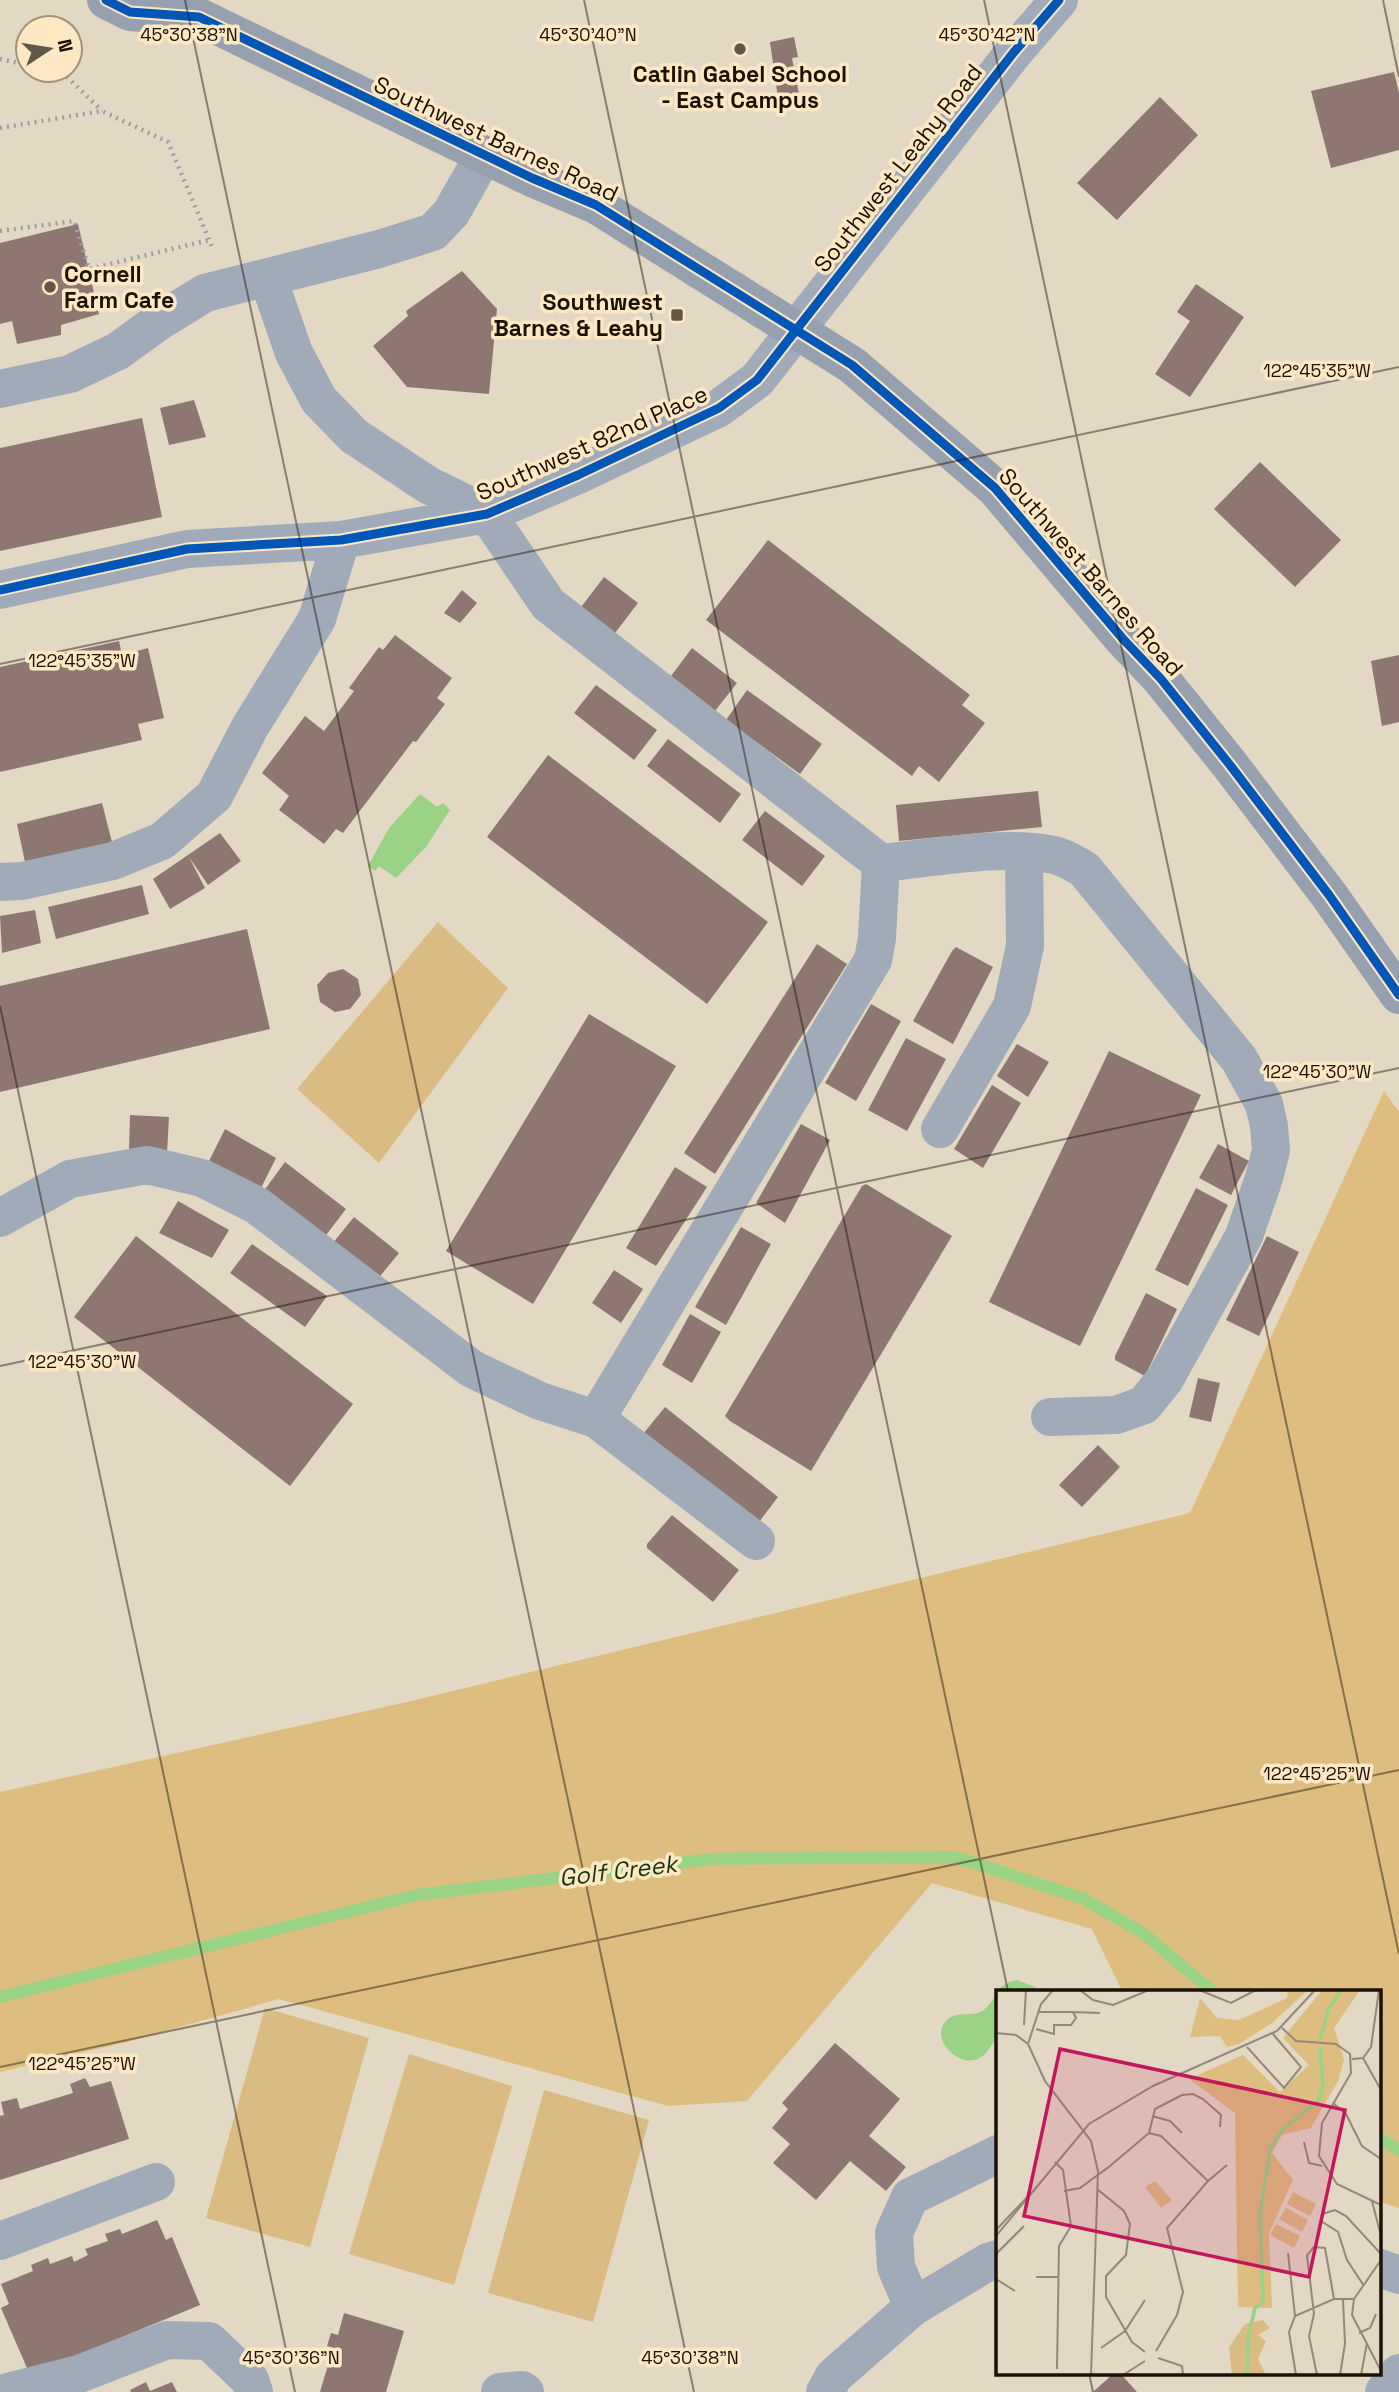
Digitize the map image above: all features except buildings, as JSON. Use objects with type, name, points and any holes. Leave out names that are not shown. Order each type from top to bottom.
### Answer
[{"type":"main road","name":"Southwest Barnes Road","points":[[106,0],[130,12],[192,9],[484,155],[596,205],[852,365],[995,488],[1123,639],[1161,679],[1329,895],[1399,995]]},
{"type":"street","name":"Southwest Leahy Road","points":[[798,331],[1014,52],[1059,0]]},
{"type":"street","points":[[0,389],[70,374],[118,351],[205,293],[379,249],[433,232],[452,213],[484,155]]},
{"type":"street","points":[[268,278],[294,353],[319,400],[355,436],[428,485],[487,514],[548,604],[881,863],[996,852],[1024,852],[1056,855],[1084,869],[1239,1059],[1264,1104],[1271,1150],[1244,1237],[1165,1378],[1144,1405],[1116,1415],[1050,1417]]},
{"type":"street","name":"Southwest 82nd Place","points":[[0,590],[187,549],[341,540],[487,514],[578,475],[719,408],[757,380],[798,331]]},
{"type":"street","points":[[0,882],[22,881],[113,861],[162,841],[214,796],[250,727],[317,619],[341,540]]},
{"type":"street","points":[[940,1129],[1012,1006],[1025,946],[1024,852]]},
{"type":"street","points":[[596,1419],[873,960],[877,938],[881,863]]},
{"type":"street","points":[[0,1218],[70,1179],[147,1166],[202,1178],[256,1205],[471,1369],[540,1401],[596,1419],[756,1541]]},
{"type":"street","points":[[913,2308],[896,2267],[894,2233],[911,2197],[996,2155]]},
{"type":"street","points":[[0,2241],[156,2182]]},
{"type":"street","points":[[825,2392],[834,2376],[913,2308],[996,2260]]},
{"type":"street","points":[[1382,2269],[1399,2275]]},
{"type":"street","points":[[8,2392],[79,2374],[167,2340],[209,2341],[250,2380],[254,2392]]},
{"type":"street","points":[[1384,2392],[1399,2373]]},
{"type":"street","points":[[500,2392],[525,2392]]},
{"type":"path","points":[[74,84],[102,111],[168,142],[215,254],[205,293]]},
{"type":"path","points":[[0,128],[102,111]]},
{"type":"path","points":[[0,231],[74,221],[89,269],[209,240]]},
{"type":"shaded area","points":[[420,794],[437,807],[443,803],[450,810],[426,847],[396,878],[379,866],[375,871],[368,866],[389,828]]},
{"type":"shaded area","points":[[438,922],[508,988],[379,1163],[297,1089]]},
{"type":"shaded area","points":[[1384,1091],[1399,1112],[1399,2208],[1382,2203],[1382,1990],[1122,1990],[1092,1929],[932,1883],[747,2101],[668,2106],[279,1999],[127,2042],[0,2072],[0,1792],[407,1702],[1190,1513]]},
{"type":"shaded area","points":[[1017,1980],[1037,1990],[999,1990]]},
{"type":"shaded area","points":[[996,1994],[996,2039],[980,2058],[964,2060],[944,2045],[941,2029],[949,2018],[976,2013],[990,2003]]},
{"type":"shaded area","points":[[265,2008],[369,2038],[310,2247],[206,2218]]},
{"type":"shaded area","points":[[409,2054],[512,2086],[454,2285],[349,2254]]},
{"type":"shaded area","points":[[544,2090],[649,2120],[593,2322],[488,2293]]},
{"type":"waterway","name":"Golf Creek","points":[[0,1997],[417,1895],[711,1859],[956,1857],[1084,1899],[1143,1933],[1211,1990]]},
{"type":"waterway","name":"Golf Creek","points":[[1382,2140],[1399,2150]]},
{"type":"cycle path","points":[[106,0],[130,12],[199,17],[532,178],[596,205],[852,365],[995,488],[1123,639],[1161,679],[1329,895],[1399,995]]},
{"type":"cycle path","points":[[0,590],[187,549],[341,540],[487,514],[578,475],[719,408],[757,380],[1014,52],[1059,0]]},
{"type":"place","name":"Catlin Gabel School - East Campus","points":[[740,49]]},
{"type":"place","name":"Cornell Farm Cafe","points":[[50,287]]},
{"type":"place","name":"Southwest Barnes & Leahy","points":[[677,315]]}]
